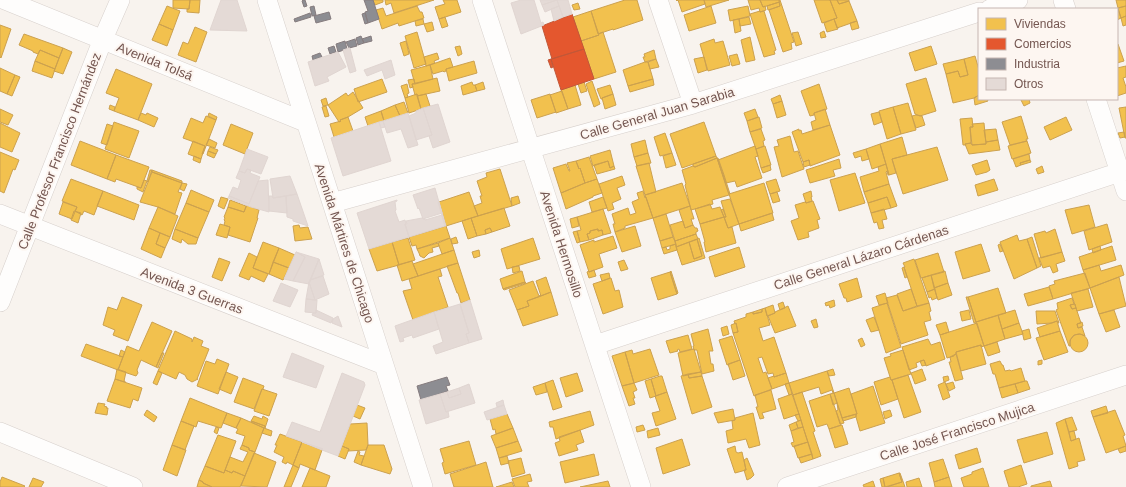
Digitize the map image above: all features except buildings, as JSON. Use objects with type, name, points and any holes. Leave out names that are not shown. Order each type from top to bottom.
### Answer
[{"type":"street","name":"Avenida Tolsá","points":[[5,0],[305,122]]},
{"type":"street","name":"Calle Profesor Francisco Hernández","points":[[0,302],[103,39],[120,0]]},
{"type":"street","name":"Avenida Mártires de Chicago","points":[[267,0],[423,487]]},
{"type":"street","name":"Avenida Hermosillo","points":[[482,0],[641,487]]},
{"type":"street","points":[[658,0],[693,104]]},
{"type":"street","points":[[993,8],[1018,0]]},
{"type":"street","name":"Calle General Juan Sarabia","points":[[332,203],[693,104],[978,12]]},
{"type":"street","points":[[1096,100],[1123,171],[1126,191]]},
{"type":"street","name":"Calle General Lázaro Cárdenas","points":[[595,345],[1123,171]]},
{"type":"street","name":"Avenida 3 Guerras","points":[[0,214],[384,365]]},
{"type":"street","name":"Calle José Francisco Mujica","points":[[787,487],[1126,375]]},
{"type":"street","points":[[0,432],[133,487]]}]
